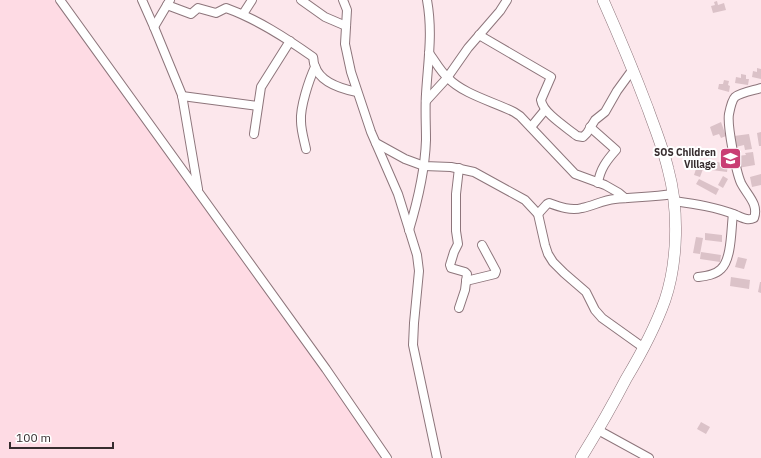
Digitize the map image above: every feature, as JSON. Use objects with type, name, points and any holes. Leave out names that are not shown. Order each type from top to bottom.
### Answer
[{"type":"main road","points":[[582,458],[644,348],[653,328],[667,291],[672,264],[675,232],[673,198],[669,171],[664,153],[633,69],[603,0]]},
{"type":"street","points":[[60,0],[326,369],[387,458]]},
{"type":"street","points":[[142,0],[179,85],[198,191]]},
{"type":"street","points":[[243,14],[252,0]]},
{"type":"street","points":[[300,0],[331,20],[346,26]]},
{"type":"street","points":[[343,0],[347,10],[345,44],[350,72],[376,143],[392,179],[415,245],[419,271],[413,345],[437,458]]},
{"type":"street","points":[[409,230],[422,186],[426,141],[426,101],[431,22],[427,0]]},
{"type":"street","points":[[426,101],[447,78],[468,48],[500,11],[507,0]]},
{"type":"street","points":[[154,27],[168,3],[191,14],[198,8],[216,13],[226,8],[243,14],[290,40],[313,57],[315,67],[324,78],[334,86],[357,92]]},
{"type":"street","points":[[479,35],[551,77],[541,100],[545,110],[580,137],[583,137],[595,120],[605,112],[617,91],[633,69]]},
{"type":"street","points":[[254,134],[261,86],[290,40]]},
{"type":"street","points":[[429,53],[447,78],[454,84],[514,112],[531,127],[532,130],[571,171],[579,176],[612,189],[624,198]]},
{"type":"street","points":[[306,149],[301,122],[301,112],[310,78],[315,67]]},
{"type":"street","points":[[538,214],[549,203],[575,209],[604,201],[624,198],[673,198],[733,214],[749,220],[754,218],[756,214],[755,207],[738,175],[728,115],[732,101],[737,95],[761,88]]},
{"type":"street","points":[[182,96],[258,106]]},
{"type":"street","points":[[531,127],[545,110]]},
{"type":"street","points":[[590,127],[616,150],[605,163],[599,174],[598,183]]},
{"type":"street","points":[[376,143],[405,159],[424,166],[459,168],[474,172],[513,192],[525,200],[538,214],[545,245],[553,262],[586,292],[595,310],[602,318],[644,348]]},
{"type":"street","points":[[459,168],[456,194],[456,231],[458,244],[450,265],[451,268],[467,274],[459,308]]},
{"type":"street","points":[[698,277],[712,274],[723,268],[728,256],[733,214]]},
{"type":"street","points":[[466,281],[495,274],[496,271],[482,245]]},
{"type":"street","points":[[598,430],[649,458]]},
{"type":"shaded area","points":[[0,0],[54,0],[386,458],[0,458]]},
{"type":"building","points":[[717,1],[718,5],[724,3],[726,10],[713,13],[711,6],[715,5],[714,2]]},
{"type":"building","points":[[757,68],[761,69],[761,79],[752,77],[753,71],[757,72]]},
{"type":"building","points":[[741,74],[746,75],[746,79],[749,79],[748,85],[735,83],[736,77],[741,78]]},
{"type":"building","points":[[724,80],[729,81],[729,92],[718,89],[719,84],[723,84]]},
{"type":"building","points":[[721,122],[726,136],[721,138],[719,134],[713,136],[710,127]]},
{"type":"building","points":[[761,132],[761,146],[759,146],[757,133]]},
{"type":"building","points":[[749,134],[752,149],[745,150],[744,145],[736,147],[734,136]]},
{"type":"building","points":[[753,152],[755,165],[738,168],[737,156],[746,155],[745,153]]},
{"type":"building","points":[[706,160],[728,164],[727,172],[704,169]]},
{"type":"building","points":[[697,166],[703,169],[700,177],[694,175]]},
{"type":"building","points":[[761,174],[761,185],[752,187],[750,177]]},
{"type":"building","points":[[723,176],[728,179],[723,188],[718,185]]},
{"type":"building","points":[[699,179],[719,189],[716,195],[696,184]]},
{"type":"building","points":[[705,233],[722,235],[722,242],[705,240]]},
{"type":"building","points":[[696,237],[703,238],[700,254],[693,253]]},
{"type":"building","points":[[701,252],[721,255],[720,262],[700,259]]},
{"type":"building","points":[[738,257],[747,259],[744,269],[735,267]]},
{"type":"building","points":[[731,277],[750,280],[749,289],[730,286]]},
{"type":"building","points":[[761,282],[761,293],[758,292]]},
{"type":"building","points":[[701,422],[710,427],[706,434],[697,429]]},
{"type":"place","name":"SOS Children Village","points":[[731,158]]}]
